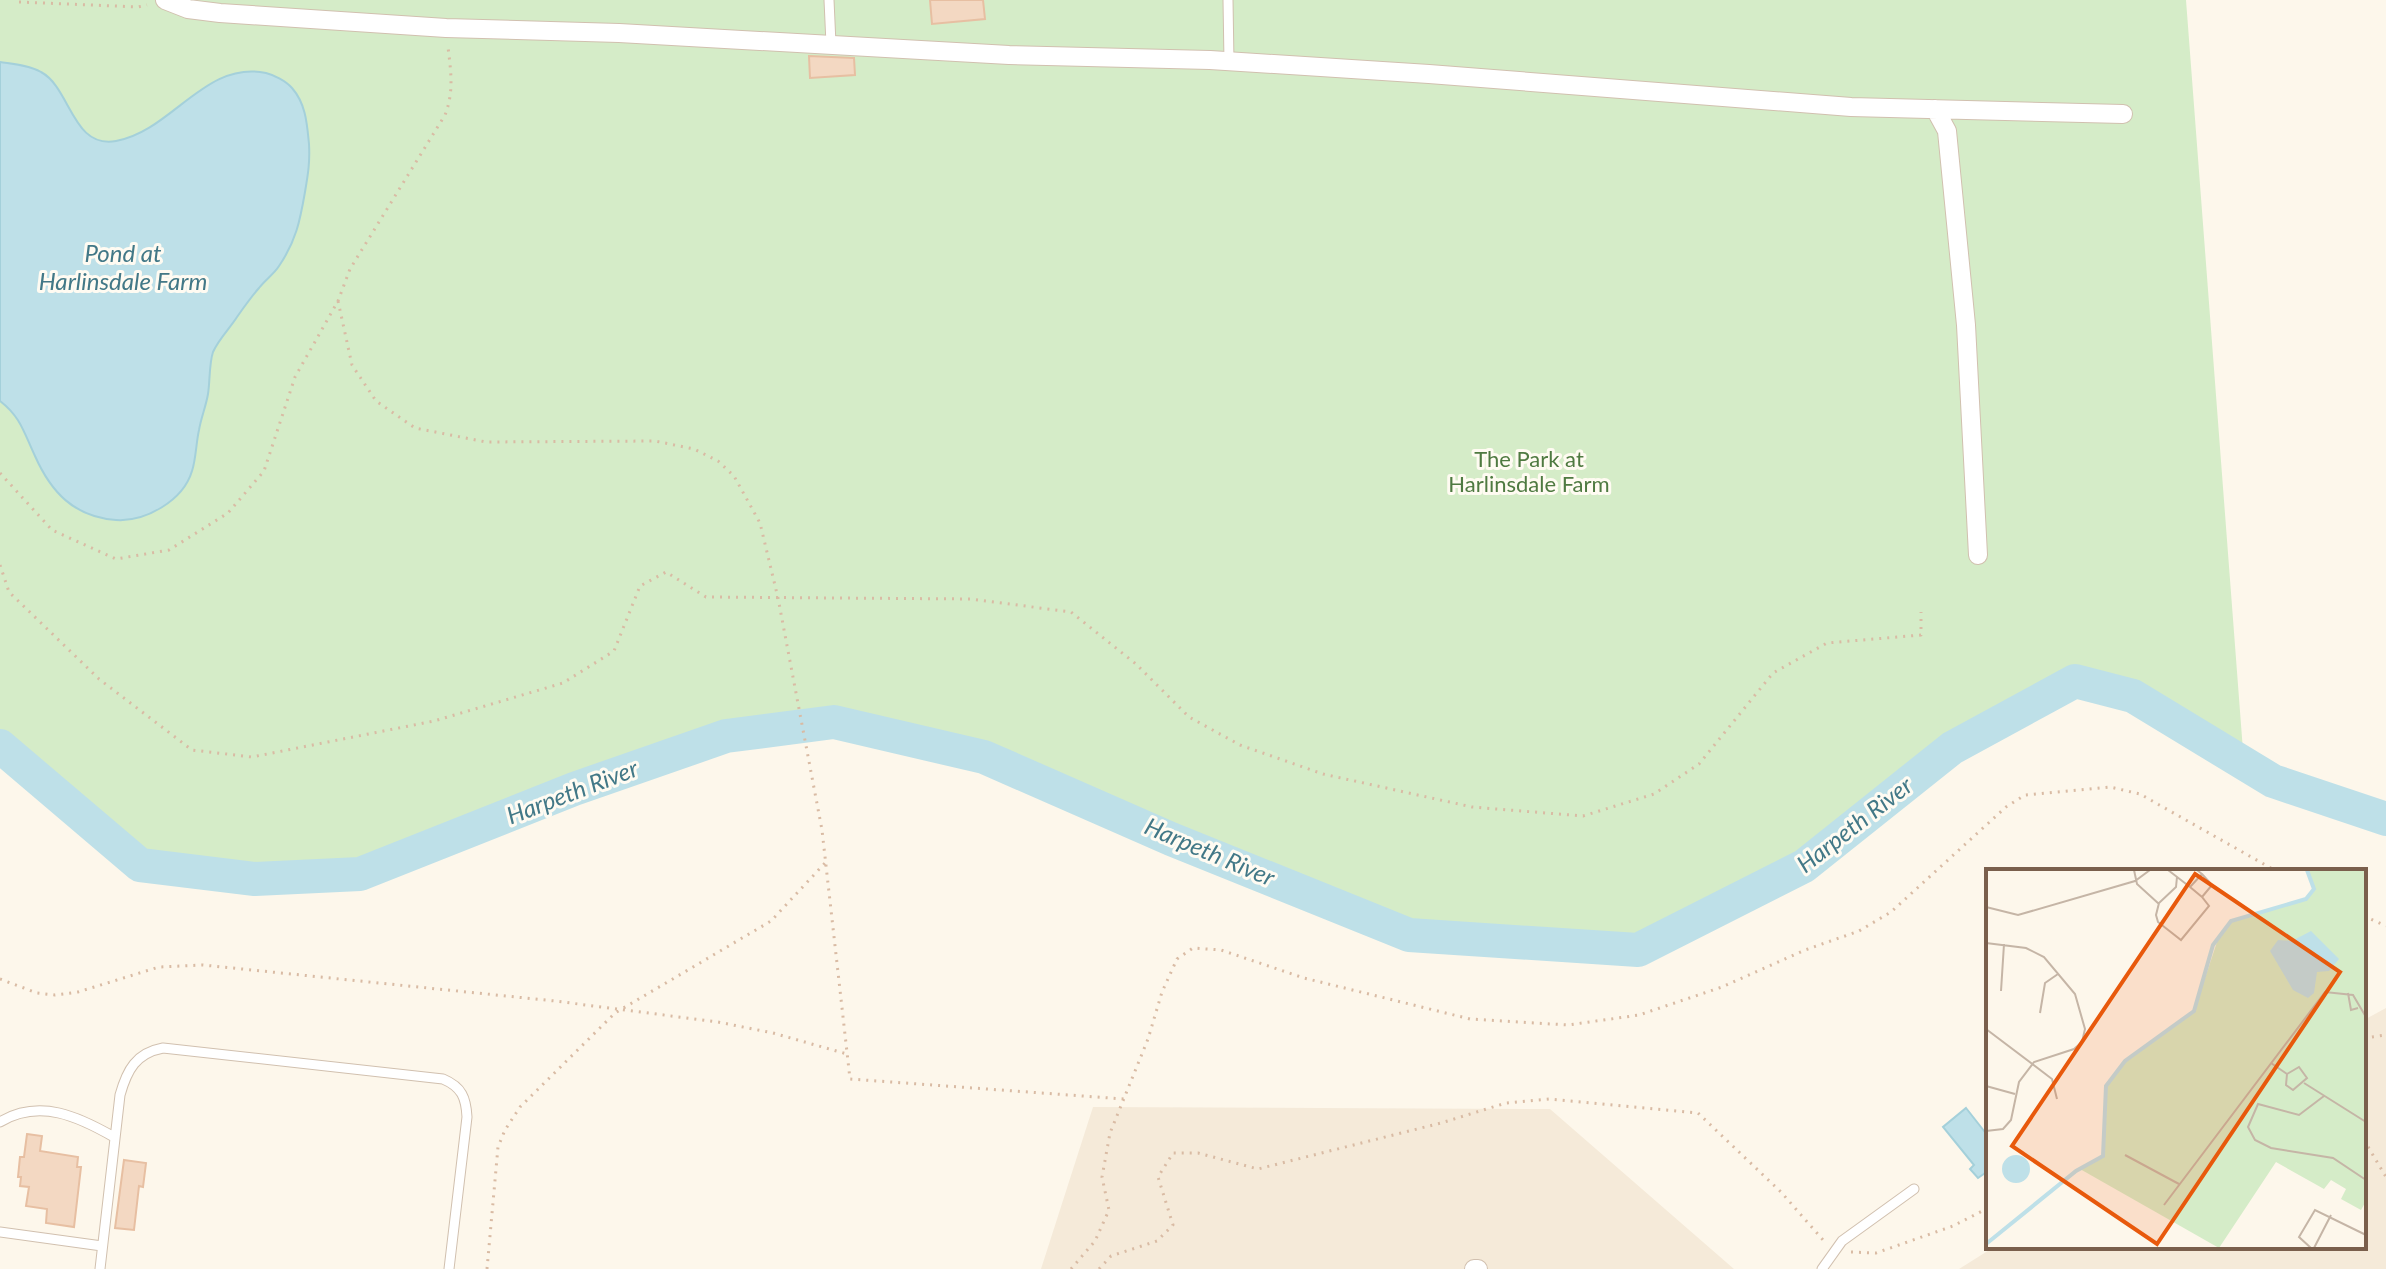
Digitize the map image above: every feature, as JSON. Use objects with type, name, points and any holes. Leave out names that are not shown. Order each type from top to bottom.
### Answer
[{"type":"street","points":[[166,1],[198,11],[446,28],[619,33],[1009,55],[1229,62],[1429,74],[1851,107],[2123,114]]},
{"type":"street","points":[[1935,109],[1947,131],[1966,325],[1978,555]]},
{"type":"lane","points":[[829,0],[831,44]]},
{"type":"lane","points":[[1228,0],[1229,62]]},
{"type":"lane","points":[[100,1269],[120,1095],[130,1067],[143,1055],[163,1048],[448,1081],[459,1087],[467,1117],[449,1269]]},
{"type":"lane","points":[[0,1122],[28,1112],[56,1112],[78,1117],[114,1137]]},
{"type":"lane","points":[[1822,1269],[1842,1241],[1914,1189]]},
{"type":"lane","points":[[0,1232],[102,1246]]},
{"type":"path","points":[[19,2],[138,7],[166,1]]},
{"type":"path","points":[[0,473],[52,530],[116,559],[169,550],[228,513],[264,471],[295,377],[338,301],[350,269],[445,115],[451,100],[452,85],[446,28]]},
{"type":"path","points":[[338,301],[352,365],[376,401],[415,428],[486,442],[655,441],[694,449],[718,461],[734,476],[760,523],[778,598],[822,830],[850,1079],[1124,1099]]},
{"type":"path","points":[[0,565],[9,592],[87,669],[192,750],[252,757],[434,721],[563,683],[614,651],[640,586],[666,572],[706,597],[971,599],[1071,612],[1136,664],[1189,717],[1240,745],[1323,774],[1472,807],[1583,816],[1654,794],[1699,764],[1773,673],[1827,643],[1921,635],[1921,612]]},
{"type":"path","points":[[1071,1269],[1095,1241],[1109,1210],[1102,1177],[1110,1133],[1148,1039],[1162,992],[1177,959],[1193,948],[1221,950],[1304,978],[1470,1019],[1568,1025],[1639,1015],[1722,987],[1805,950],[1859,931],[1891,912],[2006,807],[2025,795],[2110,787],[2140,794],[2272,869]]},
{"type":"path","points":[[487,1269],[498,1147],[520,1107],[620,1009],[771,921],[825,863]]},
{"type":"path","points":[[2366,917],[2386,926]]},
{"type":"path","points":[[0,979],[37,993],[55,995],[78,992],[159,967],[203,965],[718,1022],[773,1033],[847,1054]]},
{"type":"path","points":[[2366,1038],[2386,1035]]},
{"type":"path","points":[[1099,1269],[1111,1256],[1157,1241],[1173,1225],[1158,1177],[1173,1153],[1198,1153],[1258,1169],[1441,1123],[1506,1103],[1550,1099],[1698,1113],[1781,1192],[1833,1252],[1876,1253],[1953,1226],[1986,1209]]},
{"type":"path","points":[[2366,1143],[2386,1177]]},
{"type":"shaded area","points":[[2386,1008],[2386,1269],[1959,1269],[1991,1249],[2366,1249],[2366,1019]]},
{"type":"shaded area","points":[[1093,1107],[1550,1109],[1734,1269],[1041,1269]]},
{"type":"green space","name":"The Park at Harlinsdale Farm","points":[[0,0],[2186,0],[2244,764],[2133,696],[2075,681],[1952,748],[1804,866],[1638,950],[1409,935],[1171,839],[984,757],[834,722],[726,736],[574,789],[360,874],[255,879],[140,865],[0,746]]},
{"type":"water","name":"Pond at Harlinsdale Farm","points":[[0,62],[41,72],[59,91],[81,127],[101,141],[116,141],[136,135],[206,86],[244,72],[266,73],[283,81],[297,94],[303,107],[309,163],[293,239],[277,269],[250,298],[213,352],[207,398],[187,482],[162,508],[139,517],[127,520],[101,518],[76,508],[66,500],[48,481],[17,419],[0,401]]},
{"type":"water","points":[[1966,1108],[1986,1133],[1986,1172],[1978,1178],[1970,1169],[1974,1165],[1943,1127]]},
{"type":"building","points":[[930,0],[983,0],[985,19],[932,24]]},
{"type":"building","points":[[809,56],[854,58],[855,75],[810,78]]},
{"type":"building","points":[[27,1134],[42,1136],[40,1151],[78,1157],[77,1167],[81,1167],[74,1227],[46,1223],[47,1209],[26,1206],[29,1187],[20,1186],[21,1177],[18,1177]]},
{"type":"building","points":[[124,1160],[146,1163],[143,1187],[139,1186],[134,1230],[115,1228]]},
{"type":"waterway","name":"Harpeth River","points":[[0,746],[140,865],[255,879],[360,874],[574,789],[726,736],[834,722],[984,757],[1171,839],[1409,935],[1638,950],[1804,866],[1952,748],[2075,681],[2133,696],[2273,781],[2386,819]]}]
